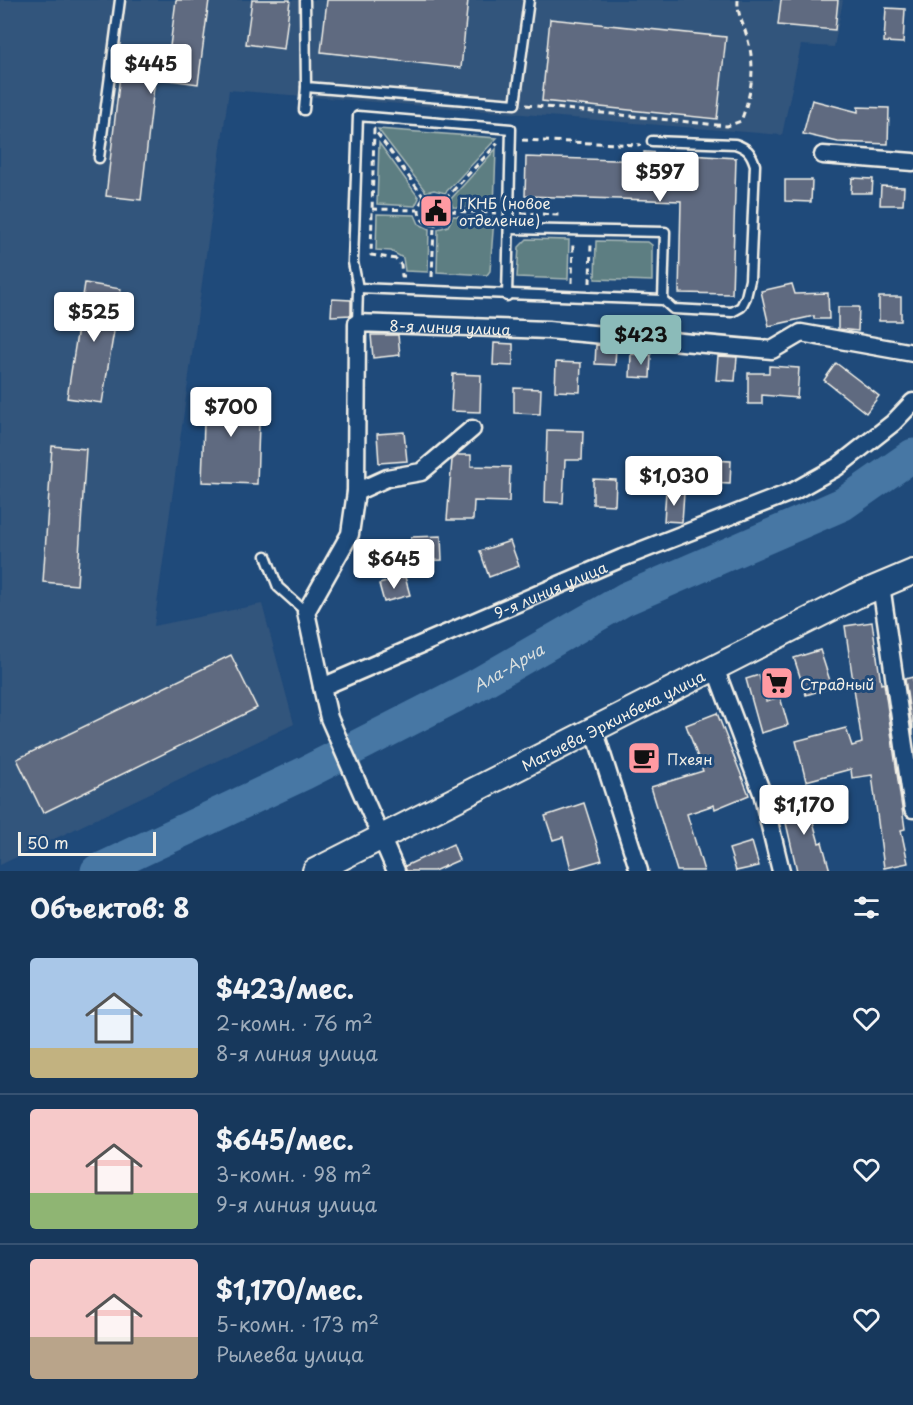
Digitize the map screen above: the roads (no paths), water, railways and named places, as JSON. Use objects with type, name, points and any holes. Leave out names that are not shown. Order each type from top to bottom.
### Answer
[{"type":"main road","name":"Матыева Эркинбека улица","points":[[315,871],[881,585],[913,572]]},
{"type":"street","points":[[823,155],[913,162]]},
{"type":"street","points":[[357,323],[356,492],[350,534],[306,612],[328,718],[396,871]]},
{"type":"street","name":"8-я линия улица","points":[[357,323],[548,330],[772,350],[801,333],[913,353]]},
{"type":"street","name":"9-я линия улица","points":[[322,687],[622,558],[794,491],[837,467],[893,423],[913,402]]},
{"type":"street","points":[[356,492],[387,478],[421,472],[472,429]]},
{"type":"street","points":[[881,585],[913,809]]},
{"type":"street","points":[[715,668],[762,793],[781,871]]},
{"type":"street","points":[[594,729],[639,871]]},
{"type":"lane","points":[[99,158],[120,0]]},
{"type":"lane","points":[[304,110],[305,0]]},
{"type":"lane","points":[[306,87],[515,104],[529,0]]},
{"type":"lane","points":[[357,323],[358,288],[353,262],[358,116],[511,129],[507,296]]},
{"type":"lane","points":[[358,288],[507,296],[663,300],[673,309],[732,312],[741,307],[750,280],[755,165],[746,148],[735,144],[652,141]]},
{"type":"lane","points":[[509,229],[665,232],[663,300]]},
{"type":"lane","points":[[266,556],[278,587],[306,612]]},
{"type":"waterway","name":"Ала-Арча","points":[[97,871],[305,773],[473,687],[625,599],[843,504],[913,455]]},
{"type":"place","name":"ГКНБ (новое отделение)","points":[[436,211]]},
{"type":"place","name":"Страдный","points":[[777,683]]},
{"type":"place","name":"Пхеян","points":[[644,758]]}]
